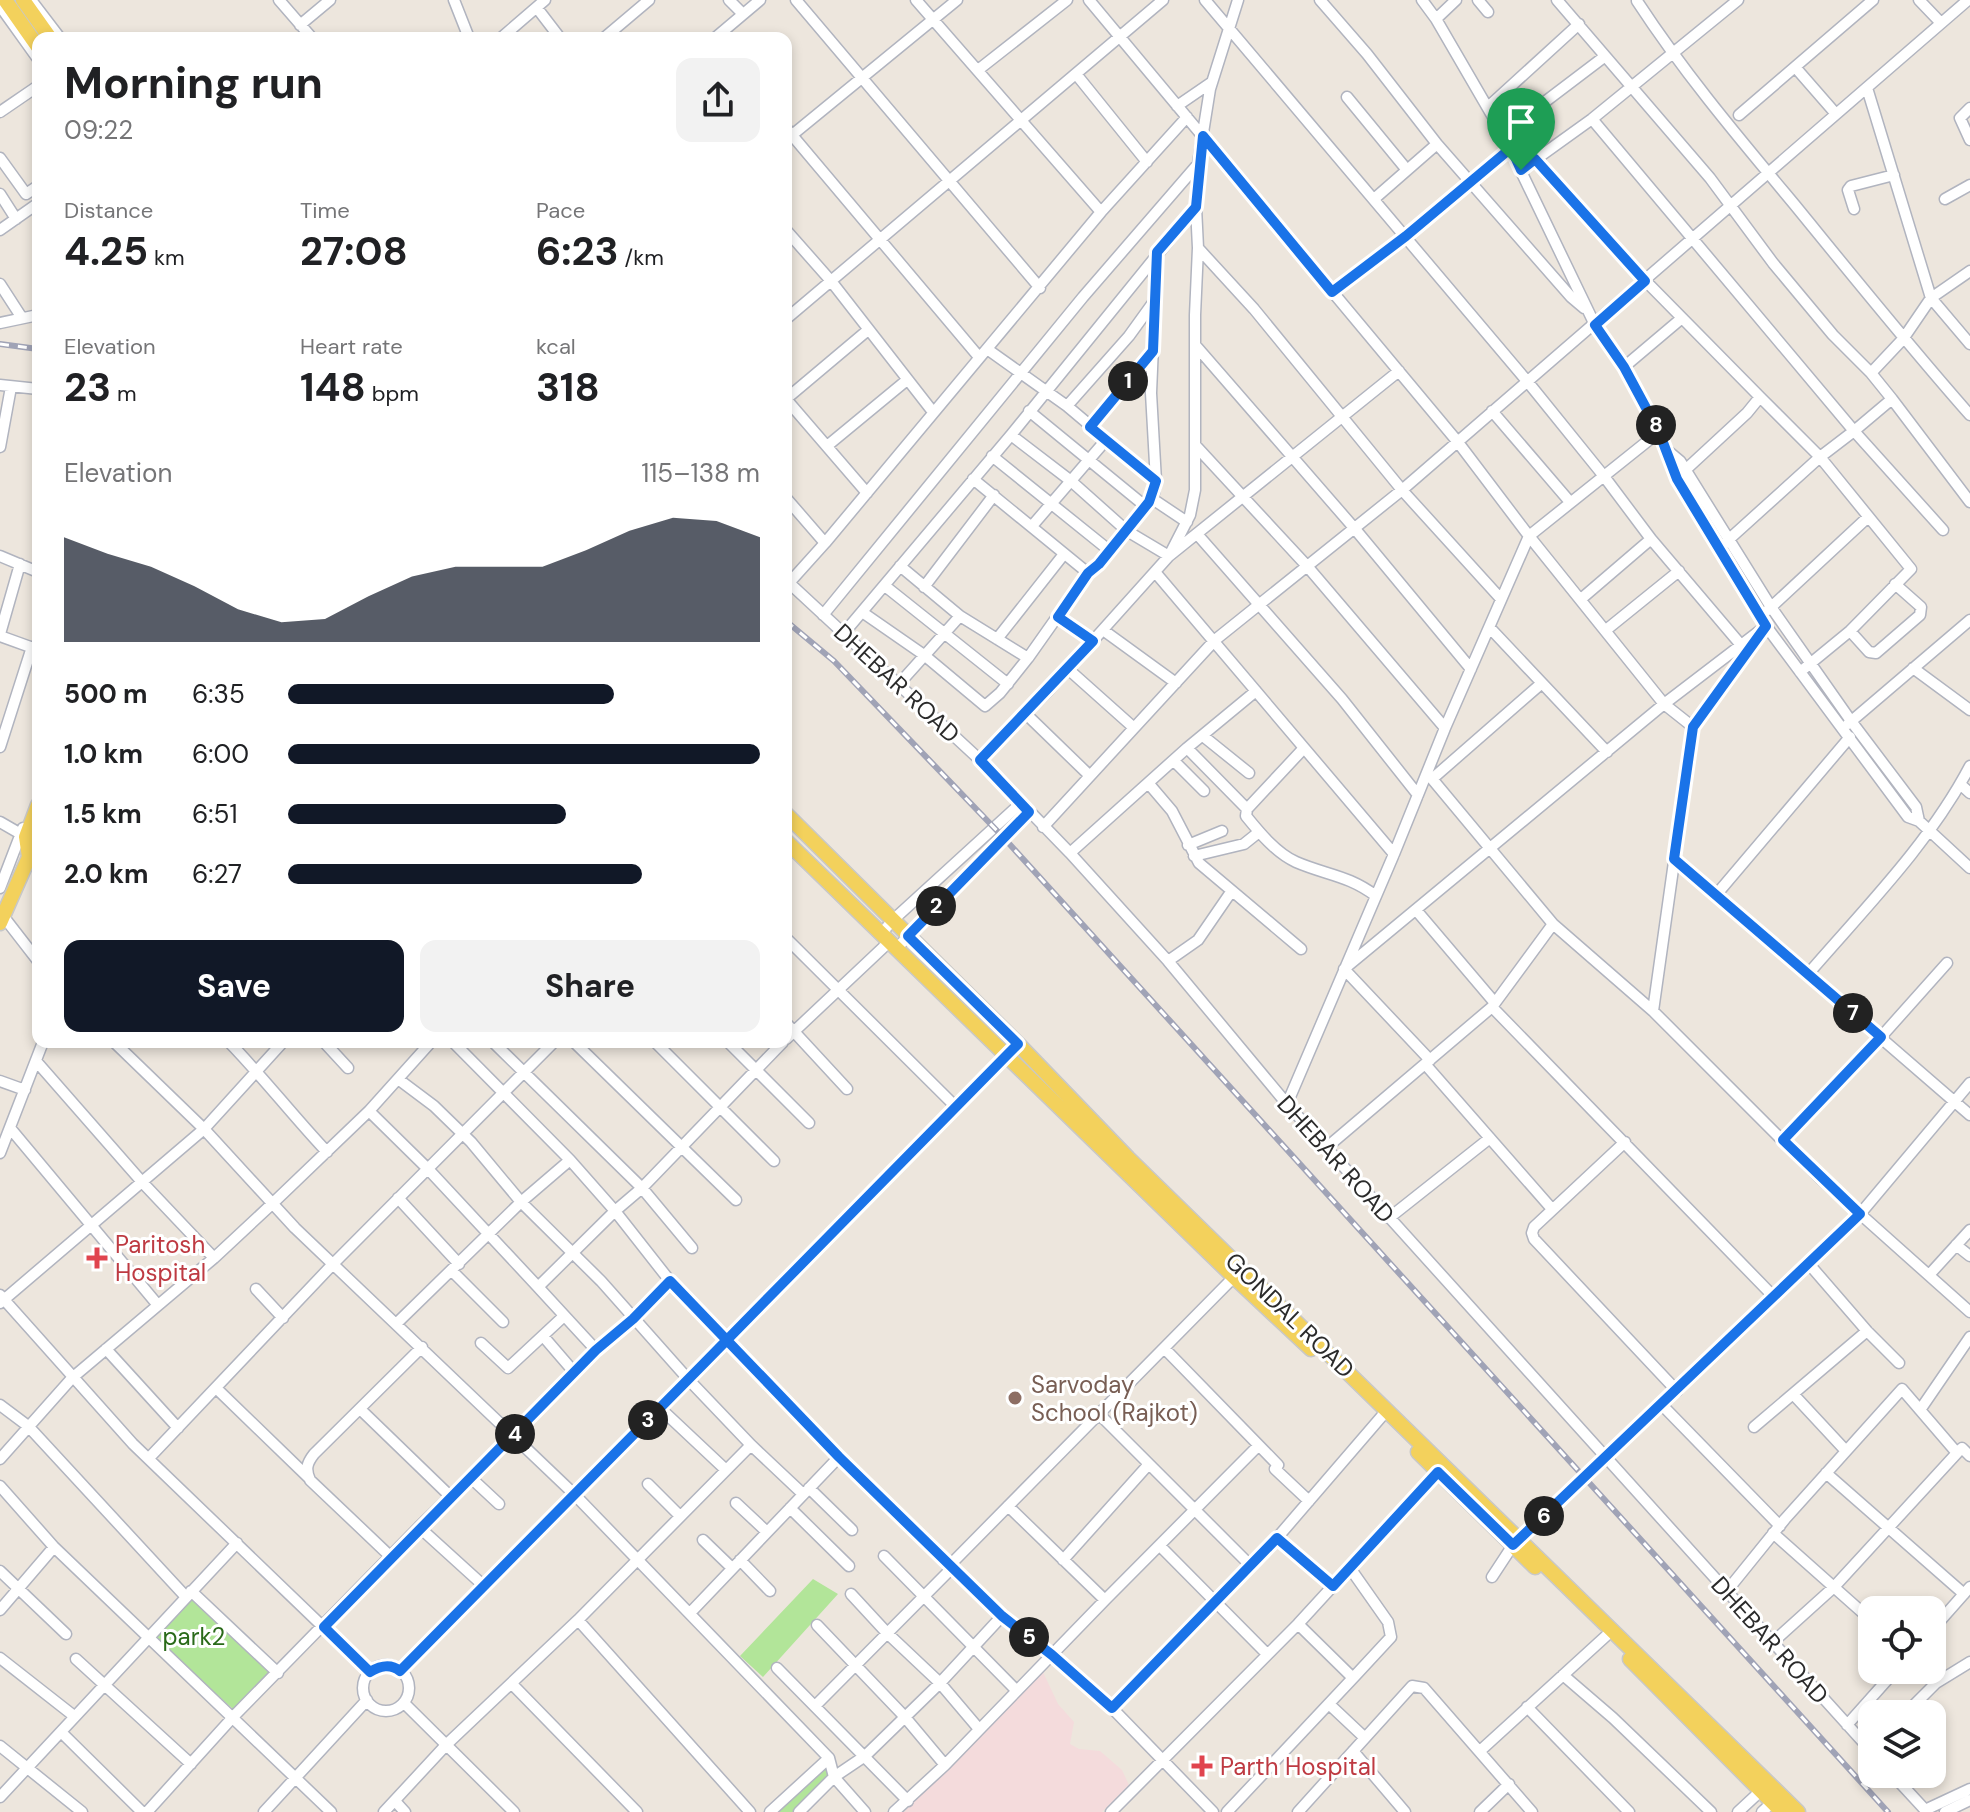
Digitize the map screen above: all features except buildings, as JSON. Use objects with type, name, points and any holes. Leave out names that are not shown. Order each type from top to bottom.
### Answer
[{"type":"main road","points":[[5,0],[32,38]]},
{"type":"main road","points":[[23,0],[46,32]]},
{"type":"main road","name":"GONDAL ROAD","points":[[792,820],[893,920],[1234,1277],[1441,1468]]},
{"type":"main road","points":[[1,917],[29,857],[30,836]]},
{"type":"main road","name":"GONDAL ROAD","points":[[792,852],[889,942],[1013,1049],[1128,1158],[1764,1787],[1774,1805],[1798,1812]]},
{"type":"main road","name":"GONDAL ROAD","points":[[1516,1542],[1606,1636],[1764,1787]]},
{"type":"street","points":[[31,0],[55,32]]},
{"type":"street","points":[[279,0],[306,32]]},
{"type":"street","points":[[300,25],[330,0]]},
{"type":"street","points":[[454,0],[467,32]]},
{"type":"street","points":[[611,32],[649,0]]},
{"type":"street","points":[[729,0],[743,14]]},
{"type":"street","points":[[722,32],[760,0]]},
{"type":"street","points":[[796,0],[1040,288]]},
{"type":"street","points":[[916,0],[1101,212]]},
{"type":"street","points":[[792,131],[957,0]]},
{"type":"street","points":[[978,70],[1067,0]]},
{"type":"street","points":[[1089,0],[1457,441],[1664,704],[1693,727]]},
{"type":"street","points":[[792,314],[1163,0]]},
{"type":"street","points":[[1205,0],[1527,381],[1651,539],[1741,645]]},
{"type":"street","points":[[1169,556],[1194,503],[1198,164],[1212,82],[1238,0]]},
{"type":"street","points":[[1320,0],[1367,54],[1437,144],[1571,297],[1589,313]]},
{"type":"street","points":[[1422,0],[1511,148],[1595,325],[1624,367],[1659,432],[1677,479],[1763,621],[1800,672],[1848,728]]},
{"type":"street","points":[[1436,19],[1456,0]]},
{"type":"street","points":[[1478,0],[1488,12]]},
{"type":"street","points":[[1557,0],[1732,205],[1773,263],[1833,335],[1871,373],[1970,502]]},
{"type":"street","points":[[1637,0],[1671,53],[1903,339],[1970,415]]},
{"type":"street","points":[[1521,170],[1592,119],[1738,0]]},
{"type":"street","points":[[1919,0],[1941,23]]},
{"type":"street","points":[[1739,115],[1869,1]]},
{"type":"street","points":[[1043,827],[1215,640],[1402,490],[1969,1]]},
{"type":"street","points":[[508,32],[541,4],[557,32]]},
{"type":"street","points":[[0,6],[32,51]]},
{"type":"street","points":[[1488,107],[1579,24]]},
{"type":"street","points":[[1546,101],[1604,57]]},
{"type":"street","points":[[1795,67],[1836,114]]},
{"type":"street","points":[[1076,74],[1147,162]]},
{"type":"street","points":[[1177,106],[1212,82]]},
{"type":"street","points":[[1867,88],[1931,298],[1970,344]]},
{"type":"street","points":[[0,112],[32,90]]},
{"type":"street","points":[[1347,97],[1407,170]]},
{"type":"street","points":[[1970,108],[1960,118],[1970,140]]},
{"type":"street","points":[[792,577],[825,543],[1101,212],[1187,117]]},
{"type":"street","points":[[1592,119],[1854,431],[1943,530]]},
{"type":"street","points":[[792,139],[983,353],[1022,373],[1046,390],[1156,481]]},
{"type":"street","points":[[1374,199],[1437,144]]},
{"type":"street","points":[[1332,292],[1406,236],[1511,148]]},
{"type":"street","points":[[0,158],[26,194],[32,190]]},
{"type":"street","points":[[1535,159],[1645,281],[1820,457],[1911,569],[1850,631],[1800,672]]},
{"type":"street","points":[[823,615],[1111,264],[1198,164]]},
{"type":"street","points":[[1854,209],[1848,190],[1851,186],[1894,175]]},
{"type":"street","points":[[1945,199],[1970,185]]},
{"type":"street","points":[[0,194],[16,219]]},
{"type":"street","points":[[844,633],[1011,435],[1196,207]]},
{"type":"street","points":[[0,230],[32,208]]},
{"type":"street","points":[[792,240],[831,281],[933,412]]},
{"type":"street","points":[[1198,248],[1254,309],[1402,490],[1501,599]]},
{"type":"street","points":[[862,612],[924,655],[985,706],[1008,684],[1088,573],[1127,531],[1148,502],[1156,481],[1151,393],[1157,252]]},
{"type":"street","points":[[1871,373],[1903,339],[1931,298],[1970,271]]},
{"type":"street","points":[[0,284],[22,318]]},
{"type":"street","points":[[1067,406],[1129,336],[1156,299]]},
{"type":"street","points":[[0,323],[32,316]]},
{"type":"street","points":[[1624,367],[1682,318]]},
{"type":"street","points":[[792,394],[868,330]]},
{"type":"street","points":[[1196,346],[1355,529],[1471,669]]},
{"type":"street","points":[[1090,427],[1153,351]]},
{"type":"street","points":[[980,760],[1068,669],[1169,556],[1399,371]]},
{"type":"street","points":[[827,446],[907,380]]},
{"type":"street","points":[[0,447],[5,386],[32,388]]},
{"type":"street","points":[[1677,479],[1760,397]]},
{"type":"street","points":[[1719,549],[1820,457],[1892,399]]},
{"type":"street","points":[[792,406],[867,493]]},
{"type":"street","points":[[1029,411],[1148,502],[1187,522]]},
{"type":"street","points":[[1492,411],[1570,502]]},
{"type":"street","points":[[1287,1104],[1418,795],[1430,776],[1445,728],[1529,536],[1659,432]]},
{"type":"street","points":[[1011,435],[1071,481],[1127,531],[1169,556]]},
{"type":"street","points":[[1032,526],[1106,440]]},
{"type":"street","points":[[1195,445],[1307,566],[1445,728]]},
{"type":"street","points":[[1668,451],[1686,470],[1771,607],[1812,663],[1848,728],[1908,817],[1919,821],[1970,868]]},
{"type":"street","points":[[992,456],[1110,551]]},
{"type":"street","points":[[973,479],[1088,573]]},
{"type":"street","points":[[924,587],[994,495]]},
{"type":"street","points":[[792,505],[825,543]]},
{"type":"street","points":[[1653,1011],[1693,727],[1771,607],[1867,518]]},
{"type":"street","points":[[1197,534],[1342,699],[1418,795]]},
{"type":"street","points":[[1581,599],[1651,539]]},
{"type":"street","points":[[997,639],[1064,554]]},
{"type":"street","points":[[0,556],[32,569]]},
{"type":"street","points":[[20,564],[0,635],[32,647]]},
{"type":"street","points":[[900,566],[960,616],[1028,658]]},
{"type":"street","points":[[1606,630],[1679,571]]},
{"type":"street","points":[[1155,572],[1394,854]]},
{"type":"street","points":[[1850,631],[1869,652],[1876,653],[1920,615],[1921,607],[1895,584]]},
{"type":"street","points":[[885,586],[1008,684]]},
{"type":"street","name":"DHEBAR ROAD","points":[[792,587],[980,760],[1070,853],[1168,961],[1326,1148],[1858,1737]]},
{"type":"street","points":[[898,685],[960,616]]},
{"type":"street","points":[[1058,617],[1093,641]]},
{"type":"street","points":[[1716,895],[1848,728],[1970,620]]},
{"type":"street","points":[[1344,969],[1664,704],[1741,645],[1763,621]]},
{"type":"street","points":[[1490,628],[1607,752]]},
{"type":"street","points":[[1103,630],[1176,683]]},
{"type":"street","points":[[0,747],[32,656]]},
{"type":"street","points":[[1913,668],[1970,710]]},
{"type":"street","points":[[1068,669],[1133,727]]},
{"type":"street","points":[[1430,776],[1542,683]]},
{"type":"street","points":[[1070,853],[1256,691]]},
{"type":"street","points":[[1026,714],[1090,776]]},
{"type":"street","points":[[1203,736],[1249,773]]},
{"type":"street","points":[[1187,748],[1247,809]]},
{"type":"street","points":[[1304,748],[1247,809],[1246,816],[1259,832],[1293,861],[1350,879],[1376,896]]},
{"type":"street","points":[[1174,761],[1204,791]]},
{"type":"street","points":[[1808,974],[1929,832],[1970,766]]},
{"type":"street","points":[[1430,776],[1553,924],[1653,1011],[1860,1214],[1970,1312]]},
{"type":"street","points":[[1149,784],[1172,811],[1194,856],[1231,892],[1301,949]]},
{"type":"street","points":[[1960,784],[1970,793]]},
{"type":"street","points":[[889,942],[893,920],[1020,804]]},
{"type":"street","points":[[792,1030],[889,942],[908,936],[1029,812]]},
{"type":"street","points":[[0,822],[30,836],[0,888]]},
{"type":"street","points":[[1188,845],[1222,831]]},
{"type":"street","points":[[1194,856],[1244,844],[1259,832]]},
{"type":"street","points":[[1674,859],[1970,1115]]},
{"type":"street","points":[[1168,961],[1198,940],[1231,892]]},
{"type":"street","points":[[1416,910],[1493,1005],[1774,1297]]},
{"type":"street","points":[[1,917],[32,954]]},
{"type":"street","points":[[1326,1148],[1493,1005],[1553,924]]},
{"type":"street","points":[[792,944],[956,1107]]},
{"type":"street","points":[[1783,1140],[1947,963]]},
{"type":"street","points":[[1344,969],[1552,1209]]},
{"type":"street","points":[[792,1039],[847,1089]]},
{"type":"street","points":[[0,1152],[41,1048]]},
{"type":"street","points":[[120,1048],[204,1129],[295,1228],[422,1347],[638,1559],[829,1758],[834,1777],[865,1812]]},
{"type":"street","points":[[235,1048],[327,1152]]},
{"type":"street","points":[[277,1048],[204,1129],[1,1299],[149,1458],[370,1672]]},
{"type":"street","points":[[330,1048],[348,1068]]},
{"type":"street","points":[[0,1459],[72,1378],[214,1258],[273,1203],[369,1111],[426,1048]]},
{"type":"street","points":[[459,1048],[570,1160],[670,1281],[839,1457],[1002,1616],[1112,1708],[1213,1812]]},
{"type":"street","points":[[500,1048],[642,1188],[692,1248]]},
{"type":"street","points":[[149,1458],[333,1264],[548,1048]]},
{"type":"street","points":[[580,1048],[736,1200]]},
{"type":"street","points":[[661,1048],[774,1161]]},
{"type":"street","points":[[734,1048],[809,1123]]},
{"type":"street","points":[[538,1287],[642,1188],[775,1048]]},
{"type":"street","points":[[400,1671],[1013,1049]]},
{"type":"street","points":[[36,1061],[142,1182],[214,1258]]},
{"type":"street","points":[[398,1079],[434,1106],[471,1142],[521,1202],[601,1281],[751,1445],[852,1530]]},
{"type":"street","points":[[0,1081],[25,1090]]},
{"type":"street","points":[[1492,1577],[1516,1542],[1860,1214],[1970,1083]]},
{"type":"street","points":[[369,1111],[428,1169],[596,1350]]},
{"type":"street","points":[[10,1128],[157,1304]]},
{"type":"street","points":[[1389,1218],[1490,1138]]},
{"type":"street","points":[[1625,1142],[1552,1209],[1532,1233],[1534,1239],[1677,1391]]},
{"type":"street","points":[[397,1323],[521,1202],[570,1160]]},
{"type":"street","points":[[398,1198],[503,1322]]},
{"type":"street","points":[[1929,1275],[1970,1230]]},
{"type":"street","points":[[1956,1245],[1970,1256]]},
{"type":"street","points":[[1809,1264],[1899,1363]]},
{"type":"street","points":[[815,1706],[1234,1277]]},
{"type":"street","points":[[61,1732],[144,1812],[390,1556],[596,1350],[633,1319],[670,1281]]},
{"type":"street","points":[[256,1289],[283,1318]]},
{"type":"street","points":[[481,1343],[508,1368],[564,1316]]},
{"type":"street","points":[[1754,1427],[1867,1331]]},
{"type":"street","points":[[543,1336],[574,1372]]},
{"type":"street","points":[[1920,1410],[1970,1337]]},
{"type":"street","points":[[310,1480],[306,1471],[308,1463],[422,1347]]},
{"type":"street","points":[[1164,1348],[1278,1465],[1275,1469],[1309,1501]]},
{"type":"street","points":[[106,1349],[178,1428]]},
{"type":"street","points":[[216,1388],[390,1556]]},
{"type":"street","points":[[1726,1592],[1777,1529],[1902,1389],[1957,1453]]},
{"type":"street","points":[[1793,1394],[1846,1451]]},
{"type":"street","points":[[0,1405],[28,1426],[188,1594],[278,1673]]},
{"type":"street","points":[[1662,1405],[1777,1529],[1858,1608]]},
{"type":"street","points":[[660,1408],[726,1470]]},
{"type":"street","points":[[360,1409],[450,1496]]},
{"type":"street","points":[[1099,1414],[1250,1565]]},
{"type":"street","points":[[1112,1708],[1277,1538],[1382,1416]]},
{"type":"street","points":[[384,1812],[447,1744],[578,1620],[751,1445]]},
{"type":"street","points":[[894,1812],[945,1765],[1258,1446]]},
{"type":"street","points":[[1772,1643],[1834,1587],[1962,1448],[1970,1456]]},
{"type":"street","points":[[690,1613],[839,1457]]},
{"type":"street","points":[[1063,1560],[1149,1464]]},
{"type":"street","points":[[1111,1812],[1298,1624],[1441,1468]]},
{"type":"street","points":[[1826,1473],[1888,1528],[1967,1590],[1946,1614]]},
{"type":"street","points":[[470,1477],[499,1504]]},
{"type":"street","points":[[648,1484],[680,1516]]},
{"type":"street","points":[[0,1486],[54,1547],[331,1812]]},
{"type":"street","points":[[736,1503],[767,1532]]},
{"type":"street","points":[[1008,1506],[1105,1600]]},
{"type":"street","points":[[790,1508],[849,1566]]},
{"type":"street","points":[[419,1527],[484,1586]]},
{"type":"street","points":[[1277,1538],[1333,1586]]},
{"type":"street","points":[[703,1540],[770,1591]]},
{"type":"street","points":[[0,1797],[237,1543]]},
{"type":"street","points":[[1160,1546],[1267,1654]]},
{"type":"street","points":[[0,1610],[54,1547]]},
{"type":"street","points":[[884,1556],[1016,1690]]},
{"type":"street","points":[[1227,1812],[1391,1637],[1388,1622],[1350,1568]]},
{"type":"street","points":[[0,1571],[66,1634]]},
{"type":"street","points":[[851,1594],[940,1683],[979,1729]]},
{"type":"street","points":[[799,1812],[834,1777],[865,1756],[940,1683],[1002,1616]]},
{"type":"street","points":[[578,1620],[750,1812]]},
{"type":"street","points":[[1298,1624],[1353,1678]]},
{"type":"street","points":[[817,1625],[904,1716],[945,1765]]},
{"type":"street","points":[[1481,1750],[1606,1636]]},
{"type":"street","points":[[0,1658],[74,1716]]},
{"type":"street","points":[[76,1659],[191,1764]]},
{"type":"street","points":[[1919,1700],[1936,1683],[1970,1662]]},
{"type":"street","points":[[388,1666],[400,1671],[409,1684],[409,1694],[404,1703],[397,1708],[380,1711],[367,1700],[363,1686],[370,1672],[388,1666]]},
{"type":"street","points":[[777,1668],[908,1801]]},
{"type":"street","points":[[1563,1675],[1613,1718],[1711,1812]]},
{"type":"street","points":[[512,1684],[637,1812]]},
{"type":"street","points":[[1847,1725],[1884,1684]]},
{"type":"street","points":[[1302,1811],[1364,1737],[1412,1686],[1417,1685],[1424,1688],[1481,1750],[1532,1812]]},
{"type":"street","points":[[264,1812],[367,1700]]},
{"type":"street","points":[[404,1703],[514,1812]]},
{"type":"street","points":[[1330,1705],[1364,1737]]},
{"type":"street","points":[[1527,1707],[1629,1812]]},
{"type":"street","points":[[0,1746],[82,1812]]},
{"type":"street","points":[[1353,1751],[1405,1812]]},
{"type":"street","points":[[770,1812],[829,1758]]},
{"type":"street","points":[[1480,1812],[1509,1784]]},
{"type":"street","points":[[1738,1812],[1764,1787]]},
{"type":"street","points":[[1905,1788],[1926,1811],[1970,1789]]},
{"type":"street","points":[[1945,1812],[1970,1800]]},
{"type":"street","points":[[395,1801],[405,1812]]},
{"type":"shaded area","points":[[1043,1672],[1058,1704],[1074,1722],[1070,1744],[1079,1749],[1100,1751],[1122,1770],[1129,1785],[1102,1812],[904,1812],[1022,1691]]},
{"type":"green space","points":[[813,1579],[838,1594],[763,1677],[740,1656]]},
{"type":"green space","name":"park2","points":[[193,1598],[273,1673],[234,1710],[154,1638]]},
{"type":"green space","points":[[824,1762],[834,1777],[799,1812],[770,1812]]},
{"type":"railway","points":[[0,344],[32,348]]},
{"type":"railway","points":[[792,626],[834,661],[1004,838],[1888,1812]]},
{"type":"place","name":"Paritosh Hospital","points":[[97,1258]]},
{"type":"place","name":"Sarvoday School (Rajkot)","points":[[1015,1398]]},
{"type":"place","name":"Parth Hospital","points":[[1202,1766]]},
{"type":"route","points":[[1521,170],[1511,148],[1406,236],[1332,292],[1203,136],[1196,207],[1157,252],[1153,351],[1090,427],[1156,481],[1154,493],[1127,531],[1088,573],[1058,617],[1093,641],[980,760],[1029,812],[908,936],[1018,1044],[828,1236],[727,1339],[660,1408],[400,1671],[388,1666],[370,1672],[324,1627],[390,1556],[596,1350],[633,1319],[670,1281],[727,1339],[839,1457],[1002,1616],[1112,1708],[1277,1538],[1333,1586],[1438,1472],[1513,1545],[1860,1214],[1783,1140],[1881,1037],[1674,859],[1693,727],[1766,626],[1677,479],[1659,432],[1624,367],[1595,325],[1645,281],[1535,159],[1521,170]]}]
